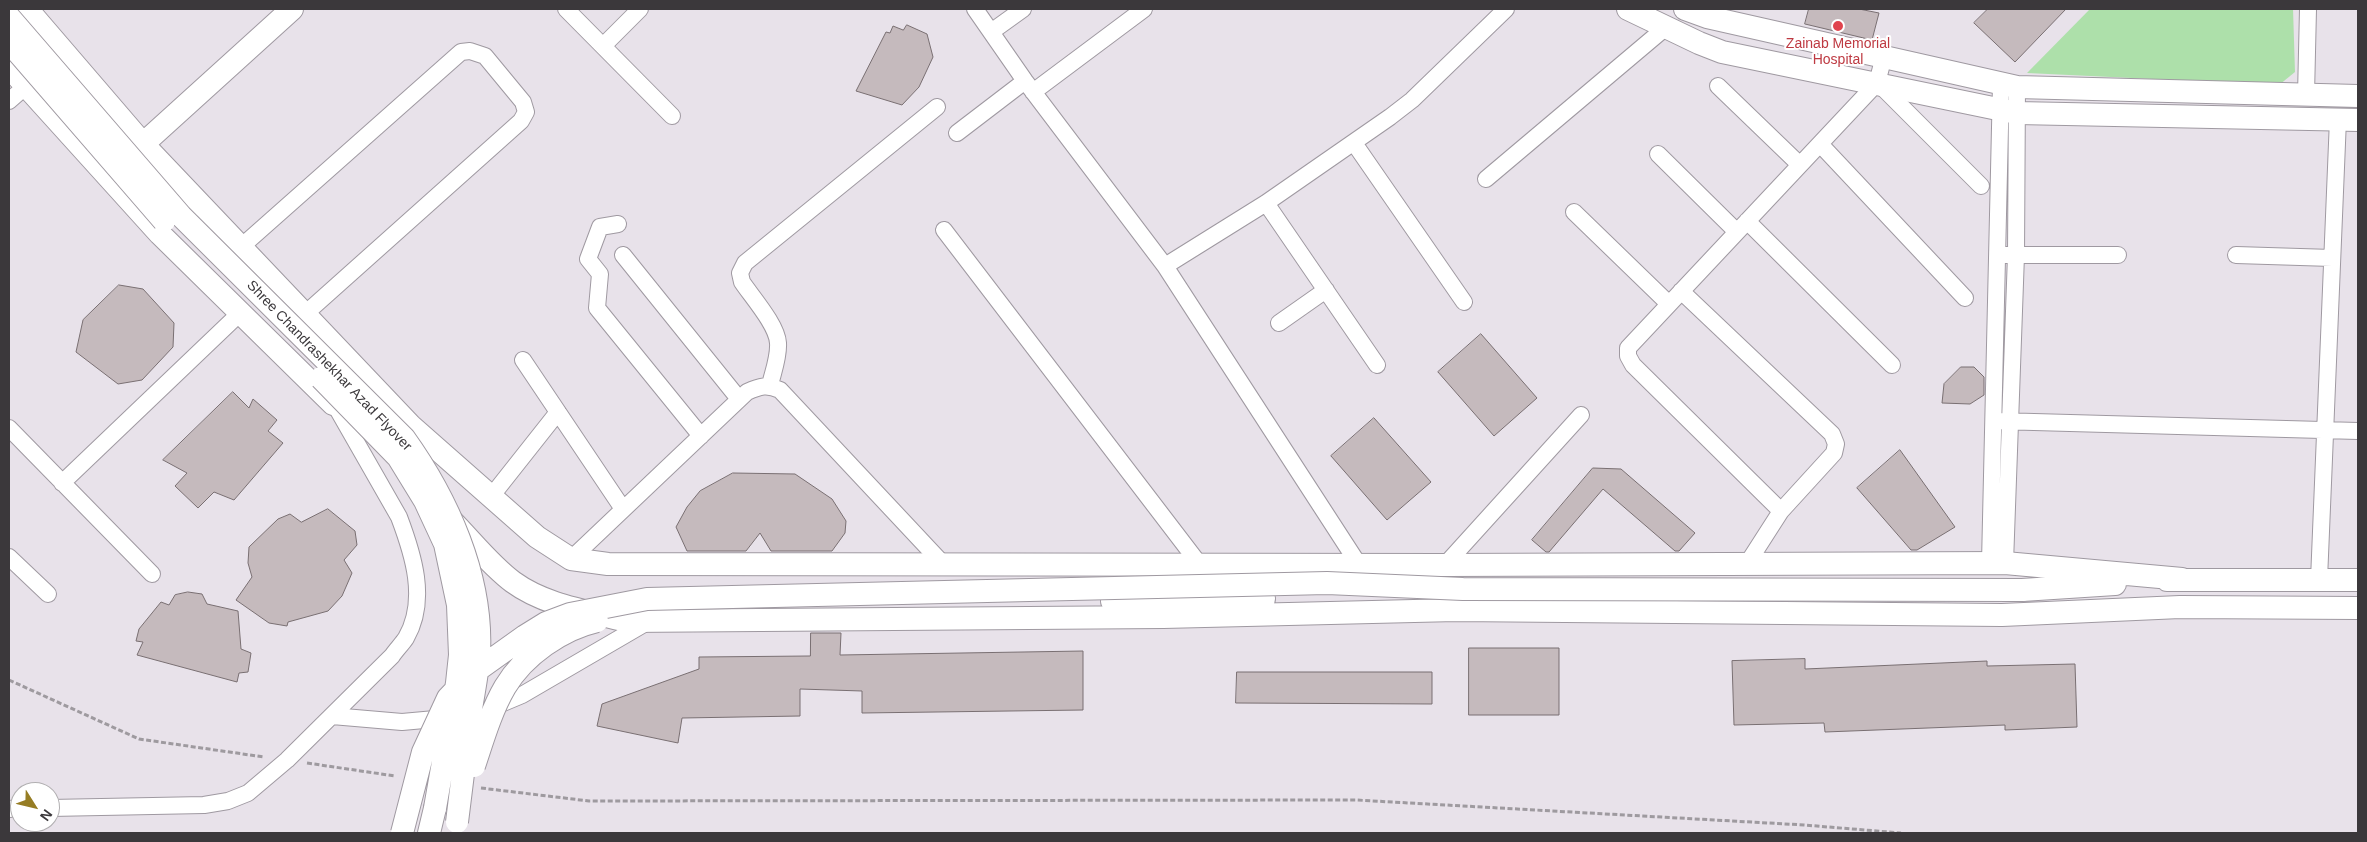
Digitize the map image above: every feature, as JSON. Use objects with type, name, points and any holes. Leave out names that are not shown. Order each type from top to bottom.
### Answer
[{"type":"main road","points":[[27,9],[143,144],[411,426],[537,538],[571,559],[608,564],[944,565],[1997,563],[2182,579]]},
{"type":"main road","points":[[107,176],[292,9]]},
{"type":"main road","points":[[1628,9],[1665,28],[1722,52],[2009,111],[2348,120]]},
{"type":"main road","points":[[1685,9],[1707,17],[2009,85],[2358,96]]},
{"type":"main road","name":"Shree Chandrashekhar Azad Flyover","points":[[9,17],[180,216],[404,438],[437,490],[456,533],[467,565],[478,622],[479,652],[455,828]]},
{"type":"main road","name":"Shree Chandrashekhar Azad Flyover","points":[[9,42],[168,225],[398,457],[425,501],[445,544],[455,582],[460,655],[457,683],[429,833]]},
{"type":"main road","points":[[9,67],[160,234],[239,314],[390,457],[501,572],[515,583],[548,600],[626,621],[1163,617],[1456,610],[2017,614],[2180,607],[2358,608]]},
{"type":"main road","points":[[1451,565],[1456,610]]},
{"type":"main road","points":[[402,833],[423,752],[448,698],[468,676],[546,623],[570,614],[646,599],[1327,583],[1463,589],[2022,590],[2182,579],[2358,580]]},
{"type":"main road","points":[[455,828],[485,731],[505,686],[525,663],[546,644],[580,625],[628,613],[676,610],[1394,597],[1419,611]]},
{"type":"street","points":[[566,9],[672,116]]},
{"type":"street","points":[[603,46],[640,9]]},
{"type":"street","points":[[976,9],[1029,86],[1165,266],[1359,565]]},
{"type":"street","points":[[991,32],[1023,9]]},
{"type":"street","points":[[957,133],[1144,9]]},
{"type":"street","points":[[1165,266],[1266,203],[1354,143],[1412,100],[1506,9]]},
{"type":"street","points":[[2306,95],[2308,9]]},
{"type":"street","points":[[1486,179],[1665,28]]},
{"type":"street","points":[[241,248],[461,52],[470,50],[485,56],[523,102],[526,112],[521,122],[305,314]]},
{"type":"street","points":[[1781,512],[1633,365],[1628,356],[1628,348],[1878,83],[1884,56]]},
{"type":"street","points":[[1878,83],[1981,186]]},
{"type":"street","points":[[2001,421],[2016,255],[2009,85]]},
{"type":"street","points":[[9,101],[26,86]]},
{"type":"street","points":[[1718,86],[1800,165]]},
{"type":"street","points":[[770,385],[778,354],[776,331],[742,282],[740,273],[745,264],[937,108]]},
{"type":"street","points":[[1997,563],[2001,421],[1997,255],[2009,111]]},
{"type":"street","points":[[2319,580],[2332,258],[2348,120]]},
{"type":"street","points":[[1354,143],[1464,302]]},
{"type":"street","points":[[1820,144],[1966,298]]},
{"type":"street","points":[[1658,154],[1742,226],[1892,366]]},
{"type":"street","points":[[1266,203],[1377,365]]},
{"type":"street","points":[[1574,212],[1669,304]]},
{"type":"street","points":[[618,224],[600,227],[588,259],[600,274],[597,308],[700,436]]},
{"type":"street","points":[[944,230],[1200,565]]},
{"type":"street","points":[[623,255],[739,399]]},
{"type":"street","points":[[1997,255],[2118,255]]},
{"type":"street","points":[[2236,255],[2332,258]]},
{"type":"street","points":[[1279,322],[1326,290]]},
{"type":"street","points":[[1681,291],[1832,434],[1836,444],[1834,453],[1781,512],[1747,564]]},
{"type":"street","points":[[62,483],[239,314]]},
{"type":"street","points":[[523,360],[624,509]]},
{"type":"street","points":[[571,559],[747,392],[759,386],[770,385],[780,390],[944,565]]},
{"type":"street","points":[[60,808],[204,805],[228,801],[248,793],[287,760],[332,716],[392,656],[406,638],[415,614],[417,596],[415,569],[399,517],[334,405]]},
{"type":"street","points":[[490,498],[558,412]]},
{"type":"street","points":[[1451,565],[1581,415]]},
{"type":"street","points":[[2001,421],[2358,431]]},
{"type":"street","points":[[9,428],[152,574]]},
{"type":"street","points":[[9,557],[48,594]]},
{"type":"street","points":[[332,716],[402,722],[473,716],[522,695],[649,621]]},
{"type":"path","points":[[9,680],[139,739],[402,777]]},
{"type":"path","points":[[479,788],[589,801],[1356,800],[1804,825],[1901,833]]},
{"type":"green space","points":[[2090,9],[2293,9],[2295,72],[2279,85],[2027,73]]},
{"type":"building","points":[[1809,9],[1859,9],[1879,13],[1872,40],[1805,24]]},
{"type":"building","points":[[1988,9],[2066,9],[2015,62],[1974,23]]},
{"type":"building","points":[[907,25],[927,34],[933,57],[919,87],[902,105],[856,91],[886,32],[890,33],[893,26],[903,30]]},
{"type":"building","points":[[119,285],[143,289],[174,323],[173,347],[142,380],[118,384],[76,352],[83,320]]},
{"type":"building","points":[[1481,334],[1537,398],[1494,436],[1438,372]]},
{"type":"building","points":[[1961,367],[1974,367],[1984,377],[1984,395],[1970,404],[1942,403],[1944,384]]},
{"type":"building","points":[[233,392],[249,408],[253,399],[277,420],[268,431],[283,443],[234,500],[214,492],[198,508],[175,486],[187,473],[163,460]]},
{"type":"building","points":[[1374,418],[1431,482],[1387,520],[1331,456]]},
{"type":"building","points":[[1900,450],[1955,527],[1917,550],[1911,550],[1857,488]]},
{"type":"building","points":[[1593,468],[1621,469],[1695,533],[1679,551],[1675,551],[1603,489],[1549,552],[1546,552],[1532,540]]},
{"type":"building","points":[[733,473],[795,474],[832,499],[846,521],[845,533],[832,551],[771,551],[760,533],[746,551],[687,551],[676,527],[687,507],[700,491]]},
{"type":"building","points":[[328,509],[355,531],[357,545],[344,560],[352,573],[342,596],[328,611],[288,622],[287,626],[269,623],[236,600],[252,577],[248,563],[249,547],[278,519],[290,514],[301,522]]},
{"type":"building","points":[[188,592],[202,594],[207,604],[238,611],[241,649],[251,653],[248,672],[239,673],[237,682],[137,655],[143,642],[136,641],[139,629],[161,602],[169,605],[175,595]]},
{"type":"building","points":[[811,633],[841,633],[840,655],[1083,651],[1083,710],[862,713],[862,691],[800,689],[800,716],[682,718],[678,743],[597,726],[602,704],[699,669],[699,657],[810,656]]},
{"type":"building","points":[[1469,648],[1559,648],[1559,715],[1469,715]]},
{"type":"building","points":[[1805,659],[1805,669],[1987,661],[1987,666],[2075,664],[2077,727],[2005,730],[2005,725],[1825,732],[1824,723],[1734,725],[1732,661]]},
{"type":"building","points":[[1237,672],[1432,672],[1432,704],[1236,703]]},
{"type":"place","name":"Zainab Memorial Hospital","points":[[1838,26]]}]
